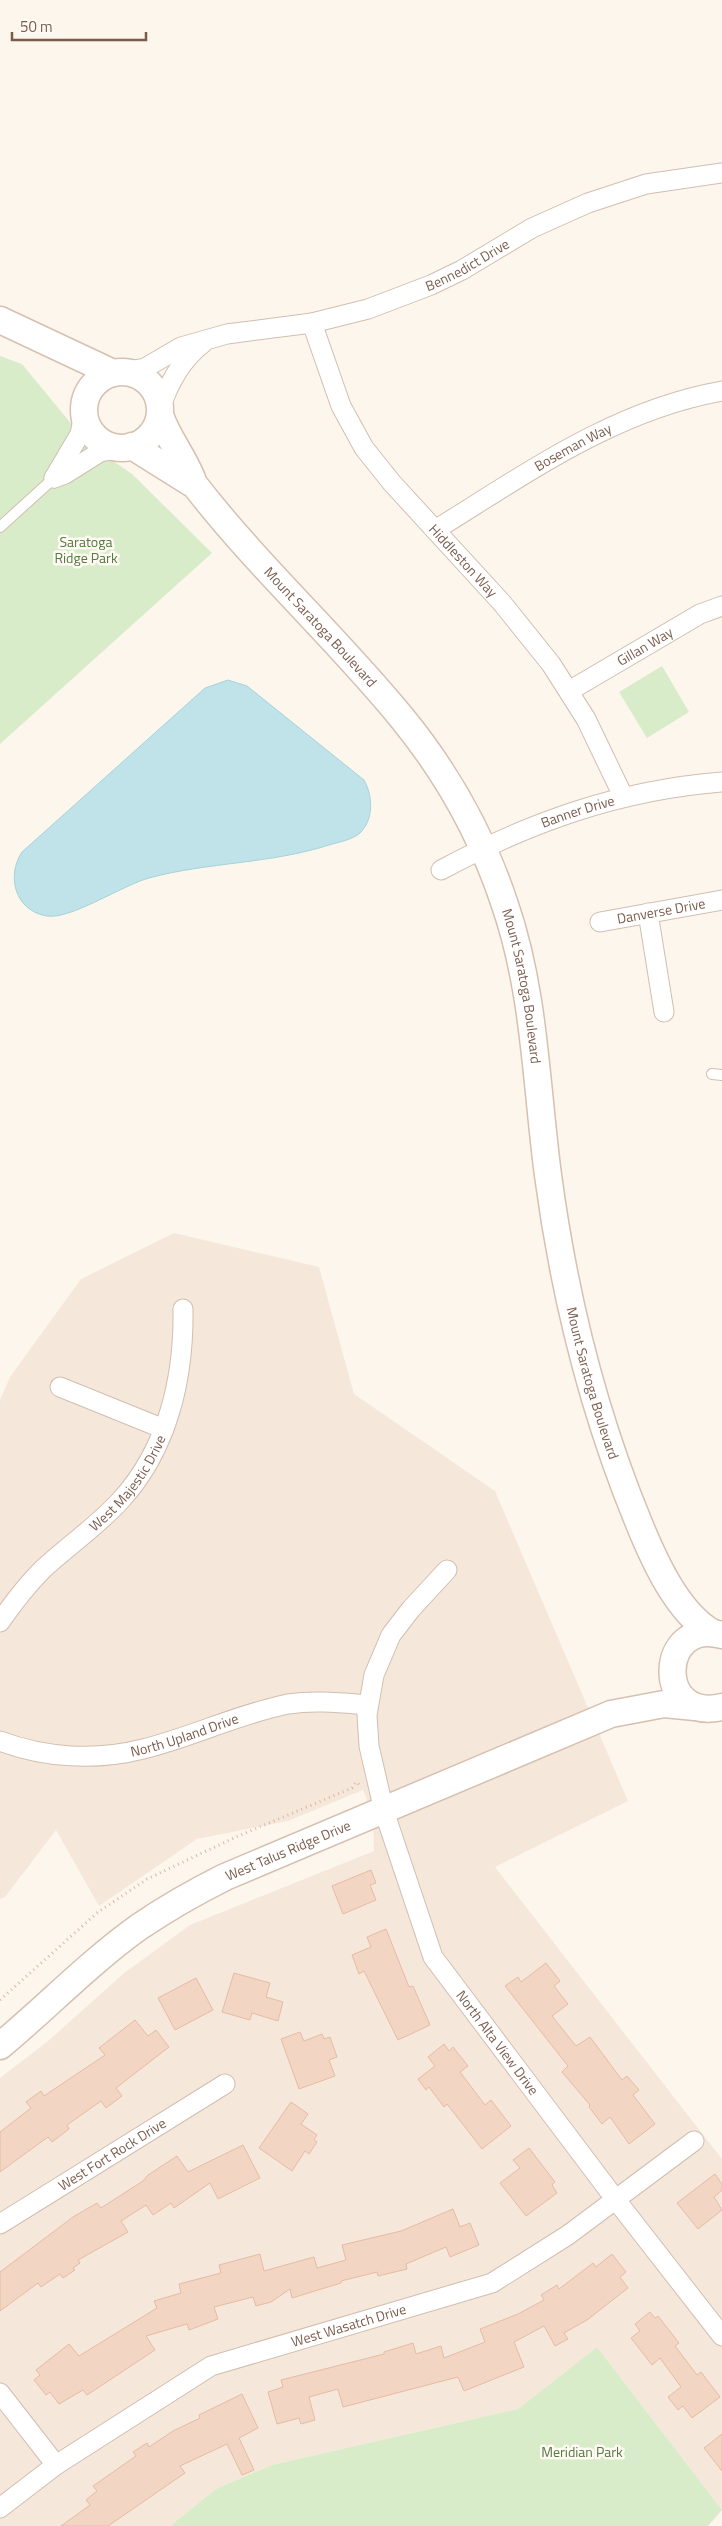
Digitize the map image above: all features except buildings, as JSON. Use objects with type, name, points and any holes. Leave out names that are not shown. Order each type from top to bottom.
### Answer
[{"type":"street","name":"Bennedict Drive","points":[[118,372],[145,368],[181,347],[244,330],[312,323],[368,309],[431,285],[462,270],[532,228],[588,203],[646,184],[722,173]]},
{"type":"street","points":[[0,320],[28,335],[55,345],[92,365],[142,377],[149,383],[159,400],[158,424],[148,438],[127,447],[100,452],[65,474],[54,478]]},
{"type":"street","name":"Hiddleston Way","points":[[312,323],[331,383],[352,429],[377,466],[527,633],[569,692],[601,748],[623,796]]},
{"type":"street","points":[[28,335],[74,376],[86,405],[86,420],[96,436],[103,442],[127,447]]},
{"type":"street","name":"Bennedict Drive","points":[[160,412],[165,394],[178,369],[190,354],[206,341]]},
{"type":"street","points":[[54,478],[80,434],[86,405],[96,383],[118,372]]},
{"type":"street","name":"Boseman Way","points":[[435,530],[608,427],[668,403],[722,391]]},
{"type":"street","name":"Mount Saratoga Boulevard","points":[[160,412],[170,441],[188,469],[194,484],[260,564],[403,719],[449,784],[483,848],[506,906],[523,971],[529,1004],[549,1180],[572,1316],[581,1356],[625,1490],[663,1576],[677,1627],[675,1687],[687,1702],[711,1711]]},
{"type":"street","name":"Mount Saratoga Boulevard","points":[[127,447],[194,484]]},
{"type":"street","name":"Gillan Way","points":[[569,692],[700,614],[722,606]]},
{"type":"street","name":"Banner Drive","points":[[441,870],[520,831],[623,796],[722,782]]},
{"type":"street","name":"Danverse Drive","points":[[600,922],[722,900]]},
{"type":"street","points":[[648,913],[664,1012]]},
{"type":"street","name":"West Majestic Drive","points":[[0,1622],[27,1586],[128,1491],[146,1467],[164,1429],[179,1379],[184,1343],[183,1309]]},
{"type":"street","points":[[60,1387],[164,1429]]},
{"type":"street","name":"North Alta View Drive","points":[[447,1570],[411,1609],[391,1635],[377,1663],[368,1705],[367,1725],[369,1746],[384,1810],[433,1957],[616,2200],[722,2336]]},
{"type":"street","name":"Mount Saratoga Boulevard","points":[[663,1576],[689,1613],[717,1634]]},
{"type":"street","name":"West Talus Ridge Drive","points":[[0,2046],[114,1946],[164,1911],[225,1877],[612,1714],[654,1687],[675,1659],[697,1635],[717,1634]]},
{"type":"street","name":"North Upland Drive","points":[[0,1741],[58,1754],[108,1756],[144,1749],[255,1712],[290,1704],[322,1702],[368,1705]]},
{"type":"street","name":"West Talus Ridge Drive","points":[[612,1714],[664,1704],[711,1711]]},
{"type":"street","name":"West Fort Rock Drive","points":[[0,2224],[225,2084]]},
{"type":"street","name":"West Wasatch Drive","points":[[0,2508],[56,2465],[211,2366],[492,2283],[568,2235],[694,2141]]},
{"type":"street","points":[[0,2393],[56,2465]]},
{"type":"lane","points":[[0,527],[54,478]]},
{"type":"shaded area","points":[[174,1233],[319,1267],[354,1394],[495,1491],[628,1801],[495,1867],[722,2159],[722,2510],[597,2347],[518,2409],[272,2465],[216,2489],[170,2526],[0,2526],[0,2078],[47,2042],[123,1974],[190,1925],[374,1851],[373,1816],[363,1790],[288,1821],[197,1839],[99,1906],[56,1830],[5,1897],[0,1899],[0,1400],[10,1377],[81,1279]]},
{"type":"green space","name":"Saratoga Ridge Park","points":[[0,356],[22,364],[87,443],[132,474],[212,553],[0,744]]},
{"type":"green space","points":[[662,666],[689,712],[647,738],[619,692]]},
{"type":"green space","name":"Meridian Park","points":[[597,2347],[722,2510],[708,2526],[170,2526],[216,2489],[272,2465],[518,2409]]},
{"type":"water","points":[[228,680],[247,686],[364,780],[369,793],[371,807],[368,821],[360,833],[345,841],[284,856],[194,869],[149,878],[125,887],[83,908],[57,916],[36,913],[27,907],[16,891],[14,881],[17,861],[22,852],[205,688]]}]
